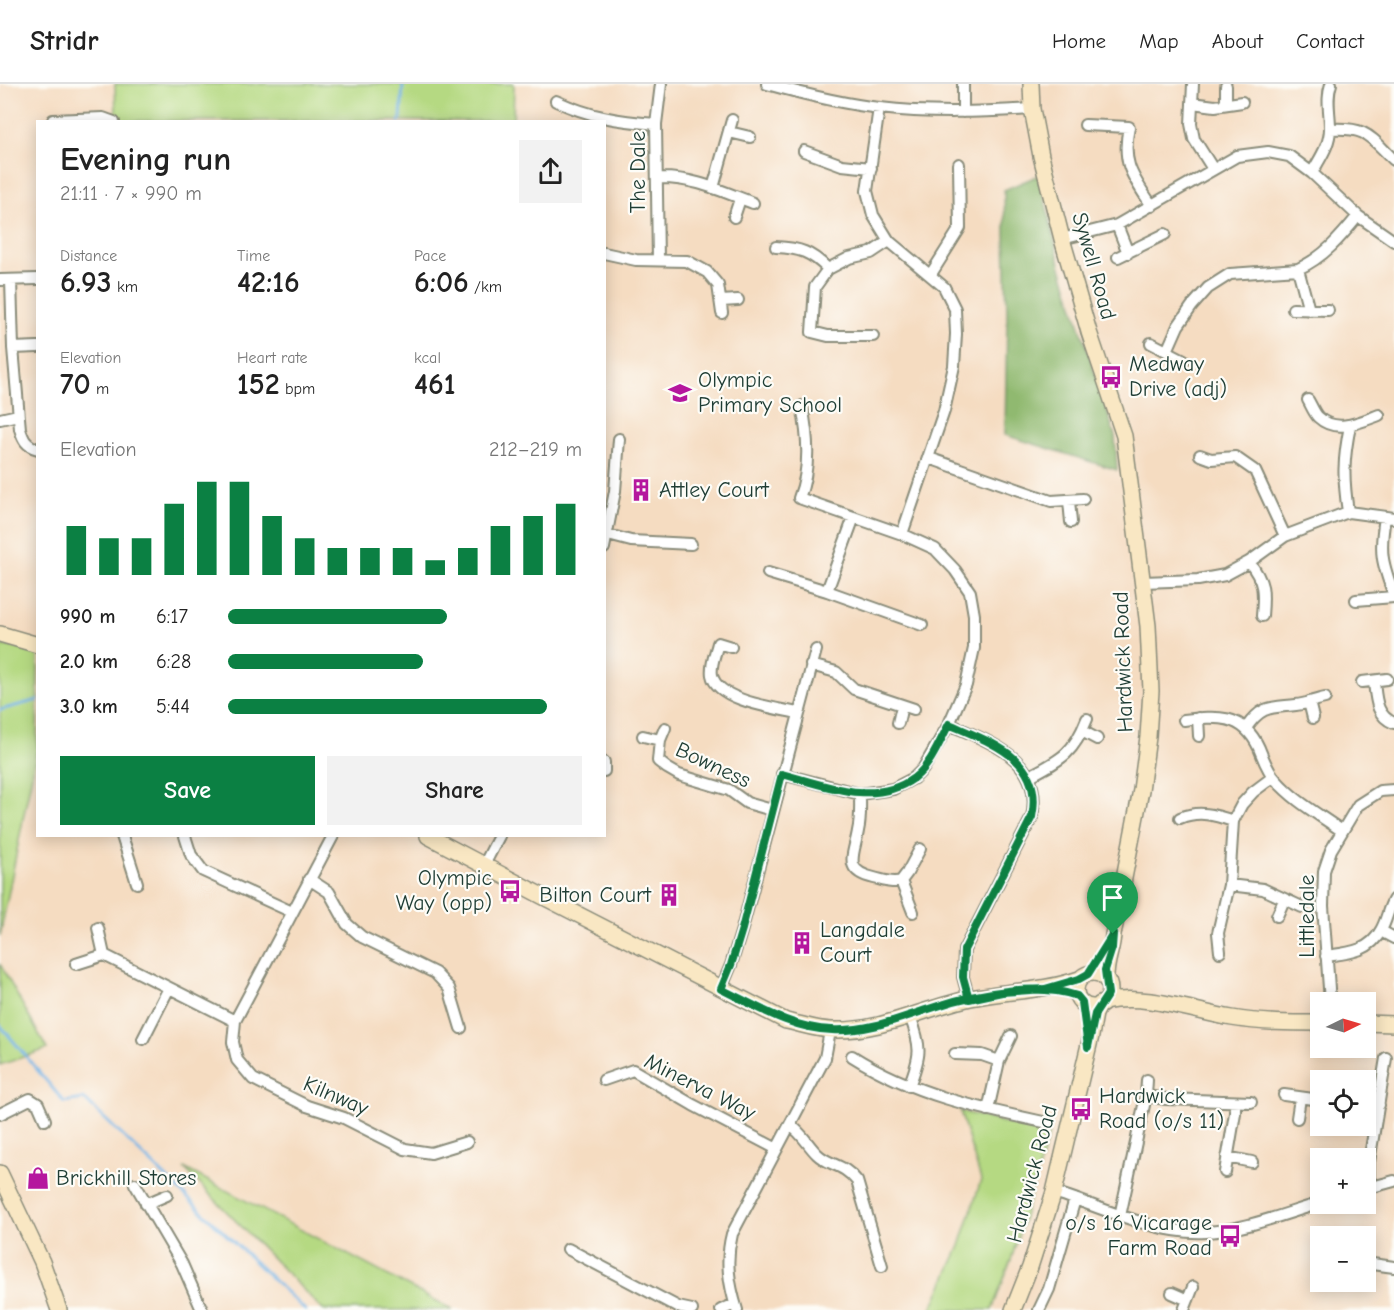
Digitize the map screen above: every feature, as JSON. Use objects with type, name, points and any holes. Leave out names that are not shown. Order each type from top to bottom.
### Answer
[{"type":"street","name":"The Dale","points":[[658,260],[656,124],[662,84]]},
{"type":"street","points":[[767,84],[791,87],[879,108],[923,112],[1032,109]]},
{"type":"street","points":[[963,84],[963,112]]},
{"type":"street","name":"Sywell Road","points":[[1031,84],[1032,109],[1041,156],[1062,239],[1089,332],[1118,411],[1128,457]]},
{"type":"street","points":[[1193,84],[1191,124],[1194,140],[1213,169]]},
{"type":"street","points":[[1312,172],[1328,145],[1330,129],[1328,94],[1331,84]]},
{"type":"street","points":[[1226,86],[1226,104]]},
{"type":"street","points":[[556,101],[579,111],[614,120],[656,124]]},
{"type":"street","points":[[1192,103],[1215,106],[1242,102]]},
{"type":"street","points":[[879,108],[867,192],[873,215],[888,241],[944,287],[955,309],[954,366],[944,411],[902,534]]},
{"type":"street","points":[[53,120],[103,118],[108,120]]},
{"type":"street","points":[[713,188],[732,120]]},
{"type":"street","points":[[1085,124],[1129,127],[1126,139],[1126,161],[1133,178],[1152,206]]},
{"type":"street","points":[[1330,129],[1349,128],[1363,131],[1394,160]]},
{"type":"street","points":[[729,132],[750,137]]},
{"type":"street","points":[[804,151],[842,165],[871,168]]},
{"type":"street","points":[[1062,239],[1117,225],[1237,156],[1268,152],[1289,156],[1312,172],[1358,216],[1394,241]]},
{"type":"street","points":[[931,274],[960,228],[959,164]]},
{"type":"street","points":[[657,178],[678,177],[691,180],[753,203]]},
{"type":"street","points":[[734,217],[741,199]]},
{"type":"street","points":[[1167,351],[1178,326],[1208,288],[1230,273],[1298,269],[1330,250],[1358,216]]},
{"type":"street","points":[[1117,225],[1123,255],[1165,234]]},
{"type":"street","points":[[873,336],[828,336],[812,332],[814,287],[828,269],[849,258],[871,252],[888,241]]},
{"type":"street","points":[[776,247],[794,247],[815,255],[828,269]]},
{"type":"street","points":[[606,254],[632,260],[687,261],[707,272],[718,285],[722,313]]},
{"type":"street","points":[[1298,269],[1309,310]]},
{"type":"street","points":[[36,279],[6,280],[18,415],[23,440],[29,446],[36,448]]},
{"type":"street","points":[[721,301],[738,300]]},
{"type":"street","points":[[1293,309],[1328,310]]},
{"type":"street","points":[[1151,343],[1184,360]]},
{"type":"street","points":[[13,348],[36,346]]},
{"type":"street","points":[[1308,400],[1318,417],[1331,425],[1350,426],[1379,415]]},
{"type":"street","points":[[782,774],[860,794],[893,789],[914,778],[934,752],[949,724],[966,685],[974,648],[974,615],[970,592],[955,570],[935,549],[902,534],[800,498],[807,472],[806,426],[802,406]]},
{"type":"street","points":[[0,419],[18,415]]},
{"type":"street","points":[[1348,512],[1343,481],[1344,457],[1350,426]]},
{"type":"street","points":[[606,542],[610,490],[619,439]]},
{"type":"street","points":[[1200,455],[1211,459],[1235,457],[1256,471],[1285,537]]},
{"type":"street","name":"Hardwick Road","points":[[1107,982],[1105,970],[1112,948],[1141,790],[1151,691],[1143,582],[1128,457]]},
{"type":"street","points":[[929,458],[1051,501],[1083,499]]},
{"type":"street","points":[[1069,501],[1071,522]]},
{"type":"street","points":[[1143,582],[1198,580],[1225,575],[1249,562],[1285,537],[1348,512],[1390,518],[1381,543],[1382,564],[1394,596],[1356,600]]},
{"type":"street","points":[[826,591],[854,517]]},
{"type":"street","points":[[608,535],[631,541],[691,544]]},
{"type":"street","points":[[1249,562],[1260,575],[1264,596],[1262,616]]},
{"type":"street","points":[[768,573],[922,625]]},
{"type":"street","points":[[0,634],[36,644]]},
{"type":"street","points":[[731,647],[718,643],[712,674],[717,686],[733,697],[798,713]]},
{"type":"street","points":[[721,989],[742,929],[816,650]]},
{"type":"street","points":[[812,665],[836,672],[854,689],[914,709]]},
{"type":"street","points":[[1362,682],[1387,679]]},
{"type":"street","points":[[1374,682],[1379,713],[1394,723]]},
{"type":"street","points":[[1246,728],[1254,716],[1263,710],[1274,706],[1325,698]]},
{"type":"street","points":[[1309,702],[1313,718]]},
{"type":"street","points":[[898,723],[903,706]]},
{"type":"street","points":[[1184,720],[1215,716],[1232,720],[1246,728],[1256,742],[1273,777],[1285,790],[1342,831]]},
{"type":"street","points":[[1198,718],[1199,736]]},
{"type":"street","points":[[1028,777],[1067,754],[1087,719]]},
{"type":"street","points":[[949,724],[990,742],[1014,757],[1023,766],[1034,791],[1035,805],[1032,817],[964,950],[963,977],[969,999]]},
{"type":"street","name":"Bowness","points":[[665,728],[660,740],[658,761],[667,768],[680,775],[729,790],[747,803],[772,810]]},
{"type":"street","points":[[1082,731],[1097,739]]},
{"type":"street","name":"Bowness","points":[[643,736],[660,740]]},
{"type":"street","points":[[1220,952],[1218,933],[1229,885],[1233,821],[1242,804],[1253,792],[1273,777]]},
{"type":"street","name":"Littledale","points":[[1329,992],[1322,890],[1324,871],[1331,850],[1358,805],[1380,791],[1394,790]]},
{"type":"street","points":[[860,794],[858,831],[852,854],[852,864],[857,872],[863,876],[887,881],[901,881],[908,873],[920,849]]},
{"type":"street","points":[[1180,818],[1193,813],[1213,814],[1233,821]]},
{"type":"street","points":[[122,837],[137,883]]},
{"type":"street","points":[[185,837],[191,855],[203,871],[292,912]]},
{"type":"street","name":"Kilnway","points":[[332,837],[236,1021],[233,1042],[237,1060],[253,1079],[307,1106],[344,1118],[405,1149],[431,1153],[466,1142]]},
{"type":"street","points":[[430,837],[786,1021],[830,1030],[857,1029],[882,1025],[940,1005],[1002,992],[1045,989],[1084,976],[1098,974],[1117,990],[1143,1000],[1233,1019],[1310,1023]]},
{"type":"street","points":[[484,865],[498,837]]},
{"type":"street","points":[[309,879],[329,892],[347,924],[362,937],[435,973],[448,988],[461,1029]]},
{"type":"street","points":[[901,881],[913,912]]},
{"type":"street","points":[[1229,885],[1263,889],[1302,907]]},
{"type":"street","points":[[1326,956],[1363,949],[1374,941],[1381,931],[1394,898]]},
{"type":"street","points":[[1277,916],[1284,900]]},
{"type":"street","points":[[98,928],[104,955]]},
{"type":"street","points":[[1381,931],[1394,938]]},
{"type":"street","name":"Hardwick Road","points":[[1084,976],[1113,934]]},
{"type":"street","points":[[76,964],[104,955],[236,1021]]},
{"type":"street","points":[[1080,999],[1076,989],[1084,976]]},
{"type":"street","points":[[1102,1003],[1108,994],[1107,982]]},
{"type":"street","points":[[143,1039],[169,988]]},
{"type":"street","points":[[1045,989],[1080,999],[1091,1006],[1116,999],[1143,1000]]},
{"type":"street","name":"Hardwick Road","points":[[1080,999],[1088,1047]]},
{"type":"street","name":"Hardwick Road","points":[[1013,1310],[1030,1268],[1054,1192],[1095,1014],[1102,1003]]},
{"type":"street","points":[[909,1086],[919,1060],[919,1041],[910,1016]]},
{"type":"street","points":[[1376,1023],[1394,1024]]},
{"type":"street","points":[[721,1310],[736,1307],[728,1272],[728,1250],[732,1234],[825,1058],[830,1030]]},
{"type":"street","points":[[988,1110],[999,1061],[1011,1036]]},
{"type":"street","points":[[955,1054],[982,1055],[999,1061]]},
{"type":"street","points":[[852,1056],[880,1074],[941,1098],[1048,1123]]},
{"type":"street","points":[[1371,1148],[1386,1058]]},
{"type":"street","name":"Minerva Way","points":[[603,1080],[633,1070],[693,1105],[777,1149]]},
{"type":"street","points":[[1120,1216],[1146,1096],[1147,1080]]},
{"type":"street","points":[[1284,1095],[1310,1099]]},
{"type":"street","points":[[1146,1096],[1235,1103],[1251,1102]]},
{"type":"street","points":[[1297,1118],[1300,1098]]},
{"type":"street","points":[[0,1114],[30,1099],[38,1104],[45,1120]]},
{"type":"street","points":[[1225,1172],[1235,1103]]},
{"type":"street","points":[[790,1125],[798,1130],[818,1155],[849,1170],[857,1181],[882,1266]]},
{"type":"street","points":[[1227,1157],[1252,1162]]},
{"type":"street","points":[[0,1173],[42,1262],[59,1310]]},
{"type":"street","points":[[1376,1186],[1394,1181]]},
{"type":"street","points":[[135,1185],[182,1264],[202,1310]]},
{"type":"street","points":[[1054,1192],[1120,1216],[1170,1229],[1204,1233],[1247,1225],[1310,1206]]},
{"type":"street","points":[[146,1204],[167,1195]]},
{"type":"street","points":[[1039,1310],[1049,1289],[1075,1199]]},
{"type":"street","points":[[568,1249],[678,1307],[692,1310]]},
{"type":"street","points":[[1376,1265],[1394,1267]]},
{"type":"street","points":[[1172,1293],[1186,1305],[1193,1287]]},
{"type":"green space","points":[[115,84],[514,84],[513,120],[119,120],[116,114]]},
{"type":"green space","points":[[1039,175],[1060,264],[1115,436],[1117,470],[1005,435],[1007,315],[1004,190]]},
{"type":"green space","points":[[0,645],[36,651],[36,754],[0,936]]},
{"type":"green space","points":[[0,964],[47,1049],[0,1065]]},
{"type":"green space","points":[[960,1111],[1049,1134],[1011,1260],[992,1310],[931,1310],[960,1246],[981,1180]]},
{"type":"green space","points":[[184,1168],[453,1310],[323,1310]]},
{"type":"waterway","points":[[400,120],[403,84]]},
{"type":"waterway","points":[[0,710],[36,701]]},
{"type":"waterway","points":[[0,1025],[64,1102],[84,1099],[305,1310]]},
{"type":"place","name":"Medway Drive (adj)","points":[[1111,377]]},
{"type":"place","name":"Olympic Primary School","points":[[680,393]]},
{"type":"place","name":"Attley Court","points":[[641,490]]},
{"type":"place","name":"Olympic Way (opp)","points":[[510,891]]},
{"type":"place","name":"Bilton Court","points":[[669,895]]},
{"type":"place","name":"Langdale Court","points":[[802,943]]},
{"type":"place","name":"Hardwick Road (o/s 11)","points":[[1081,1109]]},
{"type":"place","name":"Brickhill Stores","points":[[38,1178]]},
{"type":"place","name":"o/s 16 Vicarage Farm Road","points":[[1230,1236]]},
{"type":"route","points":[[1113,934],[1088,974],[1079,979],[1045,989],[1002,992],[969,999],[963,977],[964,950],[1032,817],[1035,805],[1034,791],[1023,766],[1014,757],[990,742],[949,724],[923,769],[914,778],[893,789],[860,794],[782,774],[742,929],[721,989],[786,1021],[830,1030],[882,1025],[940,1005],[969,999],[1002,992],[1045,989],[1070,993],[1082,1002],[1088,1047],[1095,1014],[1108,994],[1105,970],[1112,948],[1113,934]]}]
